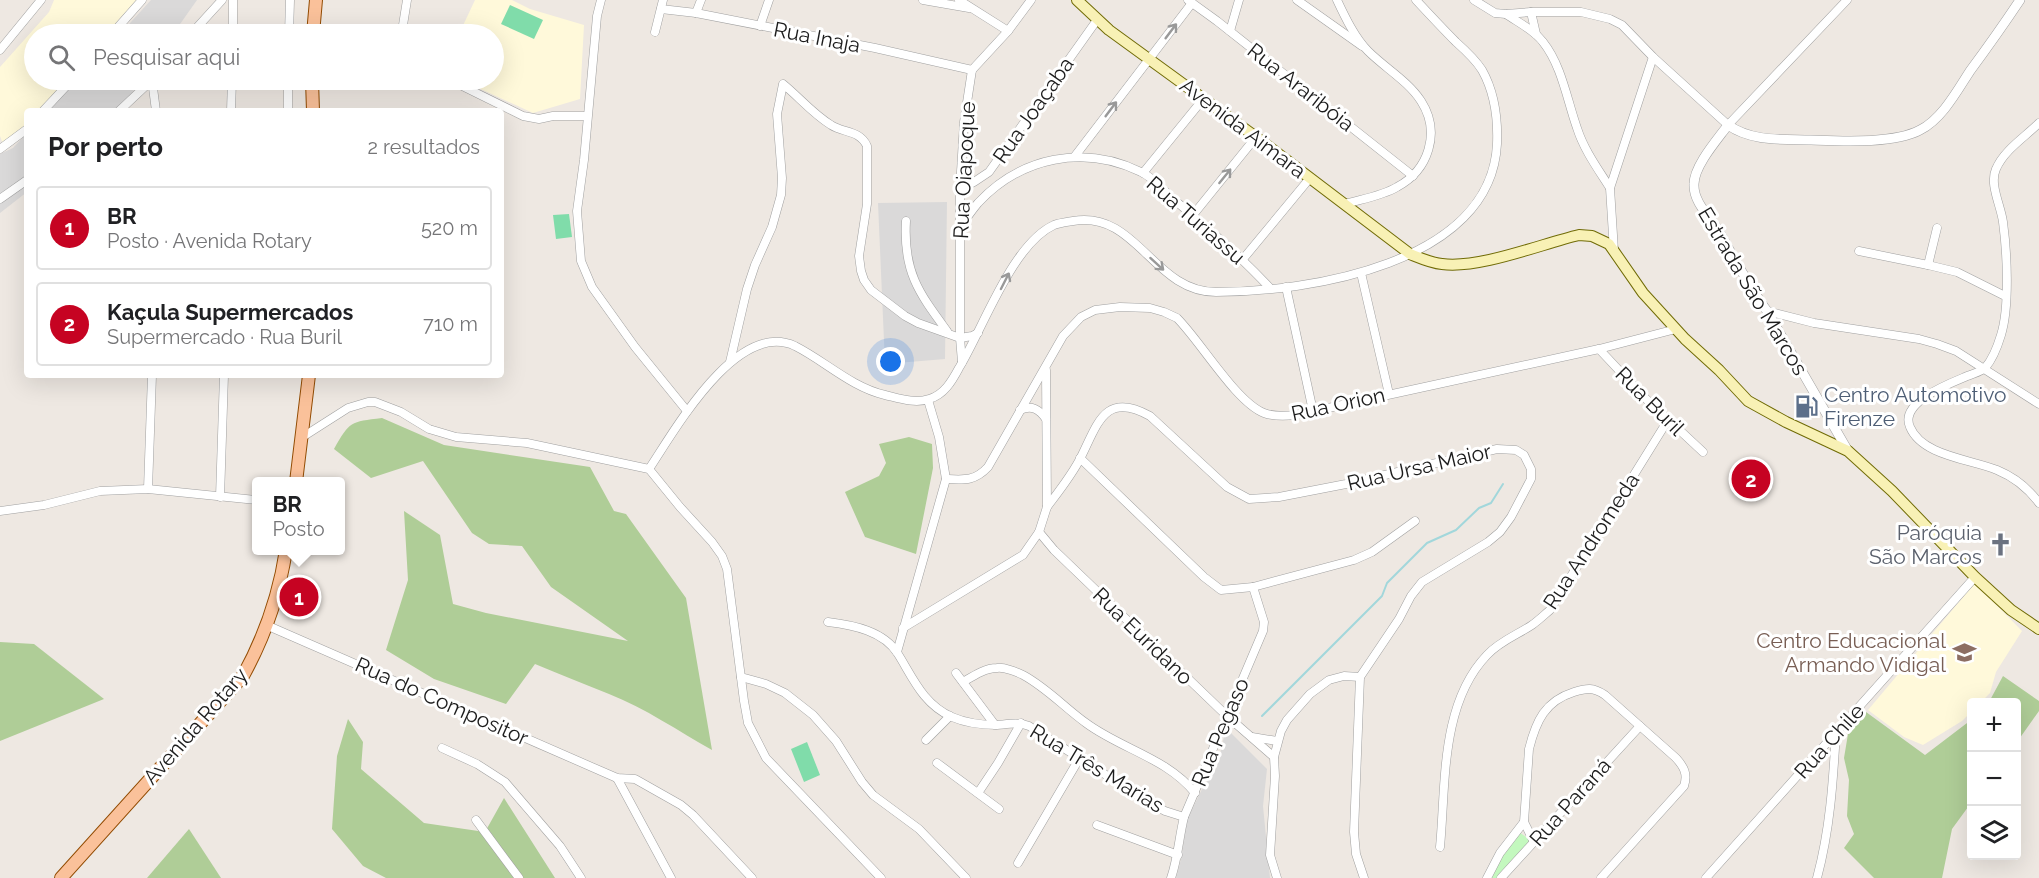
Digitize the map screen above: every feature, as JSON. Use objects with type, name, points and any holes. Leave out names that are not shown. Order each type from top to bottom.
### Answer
[{"type":"main road","points":[[314,24],[316,0]]},
{"type":"main road","name":"Avenida Aimara","points":[[1077,0],[1089,4],[1097,20],[1410,254],[1441,264],[1462,264],[1500,257],[1580,235],[1601,239],[1614,251]]},
{"type":"main road","points":[[312,90],[312,108]]},
{"type":"main road","points":[[1614,251],[1643,293],[1748,401],[1848,451],[1892,491],[1975,577],[2011,610],[2039,629]]},
{"type":"main road","points":[[297,477],[309,378]]},
{"type":"main road","name":"Avenida Rotary","points":[[61,878],[236,684],[256,652],[275,604],[285,555]]},
{"type":"street","points":[[0,50],[41,0]]},
{"type":"street","points":[[121,24],[142,0]]},
{"type":"street","points":[[201,24],[222,0]]},
{"type":"street","points":[[233,0],[233,24]]},
{"type":"street","points":[[289,24],[290,0]]},
{"type":"street","points":[[403,24],[407,0]]},
{"type":"street","points":[[601,0],[597,16],[577,211],[581,261],[598,296],[635,347],[687,411]]},
{"type":"street","points":[[656,32],[663,0]]},
{"type":"street","points":[[696,13],[701,0]]},
{"type":"street","points":[[760,26],[769,0]]},
{"type":"street","points":[[923,0],[975,10]]},
{"type":"street","points":[[959,0],[1008,31]]},
{"type":"street","name":"Rua Oiapoque","points":[[962,363],[960,189],[964,122],[972,70],[1008,31],[1031,0]]},
{"type":"street","points":[[1230,31],[1239,0]]},
{"type":"street","points":[[1297,0],[1366,50],[1404,82],[1420,100],[1432,128],[1432,141],[1419,169],[1413,176],[1397,187],[1345,204]]},
{"type":"street","points":[[1337,0],[1366,50]]},
{"type":"street","points":[[649,470],[687,411],[730,362],[760,344],[779,341],[793,345],[860,386],[878,393],[916,401],[928,400],[940,393],[949,385],[962,363],[1010,270],[1037,237],[1053,225],[1076,220],[1103,222],[1125,234],[1174,280],[1198,290],[1215,292],[1286,286],[1361,273],[1410,254],[1446,232],[1466,216],[1489,180],[1496,159],[1498,131],[1490,86],[1480,67],[1416,0]]},
{"type":"street","points":[[1474,0],[1495,12],[1506,14],[1581,12],[1610,19],[1622,25],[1653,57],[1728,125],[1749,136],[1872,141],[1910,134],[1932,121],[1952,98],[2020,0]]},
{"type":"street","name":"Estrada São Marcos","points":[[1847,0],[1728,125],[1695,174],[1693,186],[1700,204],[1751,290],[1767,311],[1848,451]]},
{"type":"street","points":[[1076,156],[1190,2]]},
{"type":"street","name":"Rua Araribóia","points":[[1190,2],[1413,176]]},
{"type":"street","name":"Rua Inaja","points":[[661,9],[696,13],[875,48],[972,70]]},
{"type":"street","points":[[1531,12],[1536,34]]},
{"type":"street","points":[[1506,14],[1536,34],[1544,43],[1556,64],[1577,130],[1588,153],[1610,188]]},
{"type":"street","name":"Rua Joaçaba","points":[[960,189],[989,172],[1097,20]]},
{"type":"street","points":[[1614,251],[1610,188],[1653,57]]},
{"type":"street","points":[[730,362],[747,289],[772,227],[781,195],[782,178],[777,114],[783,84],[832,126],[859,136],[865,141],[867,146],[867,204],[859,256],[864,280],[872,290],[905,316],[960,338],[978,333]]},
{"type":"street","points":[[46,108],[63,90]]},
{"type":"street","points":[[122,108],[141,90]]},
{"type":"street","points":[[153,90],[156,108]]},
{"type":"street","points":[[231,108],[232,90]]},
{"type":"street","points":[[288,90],[288,108]]},
{"type":"street","points":[[470,90],[523,116],[539,119],[553,116],[587,116]]},
{"type":"street","points":[[1143,173],[1204,98]]},
{"type":"street","points":[[2039,123],[2005,155],[1994,177],[2003,219],[2006,249],[2005,318],[2001,335],[1985,369],[1947,384],[1928,395],[1915,405],[1909,414],[1908,425],[1916,439],[1927,447],[1998,470],[2029,489],[2039,502]]},
{"type":"street","points":[[0,149],[24,131]]},
{"type":"street","points":[[1193,215],[1256,137]]},
{"type":"street","name":"Rua Turiassu","points":[[961,226],[977,204],[1001,182],[1038,164],[1076,156],[1122,164],[1143,173],[1243,259],[1270,288]]},
{"type":"street","points":[[989,172],[1001,182]]},
{"type":"street","points":[[1243,259],[1310,178]]},
{"type":"street","points":[[0,199],[24,182]]},
{"type":"street","points":[[906,221],[907,254],[918,290],[948,332]]},
{"type":"street","points":[[1928,265],[1937,228]]},
{"type":"street","points":[[1859,251],[1928,265],[1967,276],[2006,296]]},
{"type":"street","points":[[1361,273],[1389,394]]},
{"type":"street","points":[[1286,286],[1312,411]]},
{"type":"street","name":"Rua Orion","points":[[946,479],[968,481],[980,477],[1000,449],[1063,336],[1082,317],[1095,310],[1120,307],[1150,308],[1177,318],[1246,401],[1266,414],[1278,416],[1296,415],[1599,349],[1676,329]]},
{"type":"street","points":[[1767,311],[1814,323],[1919,339],[1937,344],[1956,351],[2039,404]]},
{"type":"street","name":"Rua Buril","points":[[1599,349],[1668,420],[1703,452]]},
{"type":"street","points":[[903,628],[1023,555],[1039,531],[1047,507],[1046,369]]},
{"type":"street","points":[[148,489],[152,378]]},
{"type":"street","points":[[220,497],[224,378]]},
{"type":"street","points":[[828,622],[862,627],[897,652],[946,479],[939,437],[928,400]]},
{"type":"street","points":[[301,438],[348,408],[375,402],[401,412],[429,429],[456,437],[526,443],[649,470],[722,556],[727,569],[748,723],[766,758],[880,878]]},
{"type":"street","name":"Rua Ursa Maior","points":[[1047,507],[1080,458],[1101,418],[1113,409],[1123,406],[1136,409],[1150,417],[1227,487],[1249,499],[1279,497],[1508,448],[1524,455],[1530,469],[1531,479],[1511,517],[1500,532],[1488,542],[1422,582],[1360,677]]},
{"type":"street","points":[[1020,410],[1033,407],[1046,419]]},
{"type":"street","name":"Rua Andromeda","points":[[1440,847],[1445,759],[1453,718],[1470,678],[1486,655],[1504,640],[1532,625],[1550,610],[1668,420]]},
{"type":"street","points":[[1080,458],[1221,590],[1253,587],[1353,560],[1372,552],[1415,521]]},
{"type":"street","points":[[0,511],[44,505],[87,492],[148,489],[252,500]]},
{"type":"street","name":"Rua Euridano","points":[[1039,531],[1054,550],[1227,716],[1274,757]]},
{"type":"street","name":"Rua Chile","points":[[1706,878],[1975,577]]},
{"type":"street","name":"Rua Pegaso","points":[[1171,878],[1178,855],[1184,816],[1263,631],[1262,612],[1253,587]]},
{"type":"street","name":"Rua do Compositor","points":[[266,625],[617,778],[635,779],[681,805],[693,815],[752,878]]},
{"type":"street","name":"Rua Três Marias","points":[[897,652],[919,690],[950,716],[977,724],[1021,723],[1029,726],[1150,803],[1165,811],[1184,816]]},
{"type":"street","points":[[963,682],[979,673],[998,667],[1022,675],[1056,698],[1087,724],[1169,769],[1185,780],[1195,793]]},
{"type":"street","points":[[956,673],[995,725]]},
{"type":"street","points":[[1276,878],[1270,855],[1274,757],[1277,741],[1287,720],[1310,694],[1329,680],[1344,676],[1360,677],[1354,832],[1356,854],[1364,878]]},
{"type":"street","points":[[741,677],[766,684],[785,693],[813,716],[836,741],[873,795],[919,829],[966,878]]},
{"type":"street","points":[[1534,842],[1524,822],[1528,749],[1542,715],[1552,702],[1561,696],[1587,688],[1595,688],[1605,694],[1676,758],[1683,766],[1687,777],[1684,786],[1601,878]]},
{"type":"street","points":[[926,740],[950,716]]},
{"type":"street","points":[[978,793],[1021,723]]},
{"type":"street","name":"Rua Paraná","points":[[1500,878],[1640,726]]},
{"type":"street","points":[[1817,878],[1831,809],[1836,732]]},
{"type":"street","points":[[1251,737],[1277,741]]},
{"type":"street","points":[[442,748],[477,764],[505,782],[560,846],[581,878]]},
{"type":"street","points":[[1018,863],[1079,759]]},
{"type":"street","points":[[937,763],[999,809]]},
{"type":"street","points":[[617,778],[671,878]]},
{"type":"street","points":[[476,820],[519,878]]},
{"type":"street","points":[[1486,878],[1500,853],[1524,822]]},
{"type":"street","points":[[1098,825],[1178,855]]},
{"type":"shaded area","points":[[54,0],[137,0],[115,24],[38,24],[49,12]]},
{"type":"shaded area","points":[[151,0],[197,0],[180,24],[129,24]]},
{"type":"shaded area","points":[[475,0],[512,0],[530,9],[584,25],[580,99],[533,113],[483,90],[504,90],[504,24],[464,24]]},
{"type":"shaded area","points":[[24,40],[24,90],[57,90],[41,108],[24,108],[24,128],[3,144],[0,136],[0,67]]},
{"type":"shaded area","points":[[68,90],[134,90],[121,108],[49,108]]},
{"type":"shaded area","points":[[24,136],[24,194],[0,213],[0,154],[13,148]]},
{"type":"shaded area","points":[[947,202],[945,359],[885,364],[878,203]]},
{"type":"shaded area","name":"Centro Educacional Armando Vidigal","points":[[1975,583],[2022,631],[1996,672],[1990,693],[1985,698],[1967,698],[1967,716],[1923,745],[1904,737],[1868,710]]},
{"type":"shaded area","points":[[1226,728],[1267,769],[1263,806],[1270,878],[1176,878],[1187,820],[1202,789],[1217,767]]},
{"type":"green space","points":[[510,5],[543,20],[534,39],[501,24]]},
{"type":"green space","points":[[569,214],[572,237],[556,239],[553,215]]},
{"type":"green space","points":[[382,418],[444,445],[590,467],[614,511],[626,514],[686,598],[712,750],[636,706],[535,664],[506,704],[434,679],[386,650],[408,580],[404,511],[440,535],[453,604],[486,613],[628,641],[551,587],[522,546],[489,544],[472,533],[423,461],[371,478],[334,449],[352,424]]},
{"type":"green space","points":[[909,437],[932,444],[933,468],[916,554],[865,537],[845,492],[879,476],[886,463],[879,444]]},
{"type":"green space","points":[[0,642],[34,644],[104,699],[0,741]]},
{"type":"green space","points":[[2003,676],[2039,701],[2039,711],[2021,736],[2021,698],[1991,698]]},
{"type":"green space","points":[[1866,712],[1925,755],[1967,723],[1967,808],[1952,829],[1942,878],[1874,878],[1844,848],[1854,834],[1847,816],[1849,780],[1844,758],[1848,734]]},
{"type":"green space","points":[[348,719],[363,742],[361,769],[424,823],[485,832],[504,798],[555,878],[386,878],[363,866],[332,829],[337,756]]},
{"type":"green space","points":[[807,742],[820,775],[804,782],[791,749]]},
{"type":"green space","points":[[189,829],[221,878],[147,878]]},
{"type":"green space","points":[[1519,832],[1530,841],[1498,878],[1490,878],[1498,859]]},
{"type":"waterway","points":[[1262,716],[1382,596],[1387,583],[1427,543],[1456,530],[1479,508],[1491,503],[1503,484]]},
{"type":"place","name":"Centro Automotivo Firenze","points":[[1806,406]]},
{"type":"place","name":"Kaçula Supermercados","points":[[1751,479]]},
{"type":"place","name":"Paróquia São Marcos","points":[[2000,544]]},
{"type":"place","name":"BR","points":[[299,597]]},
{"type":"place","name":"Centro Educacional Armando Vidigal","points":[[1964,652]]}]
